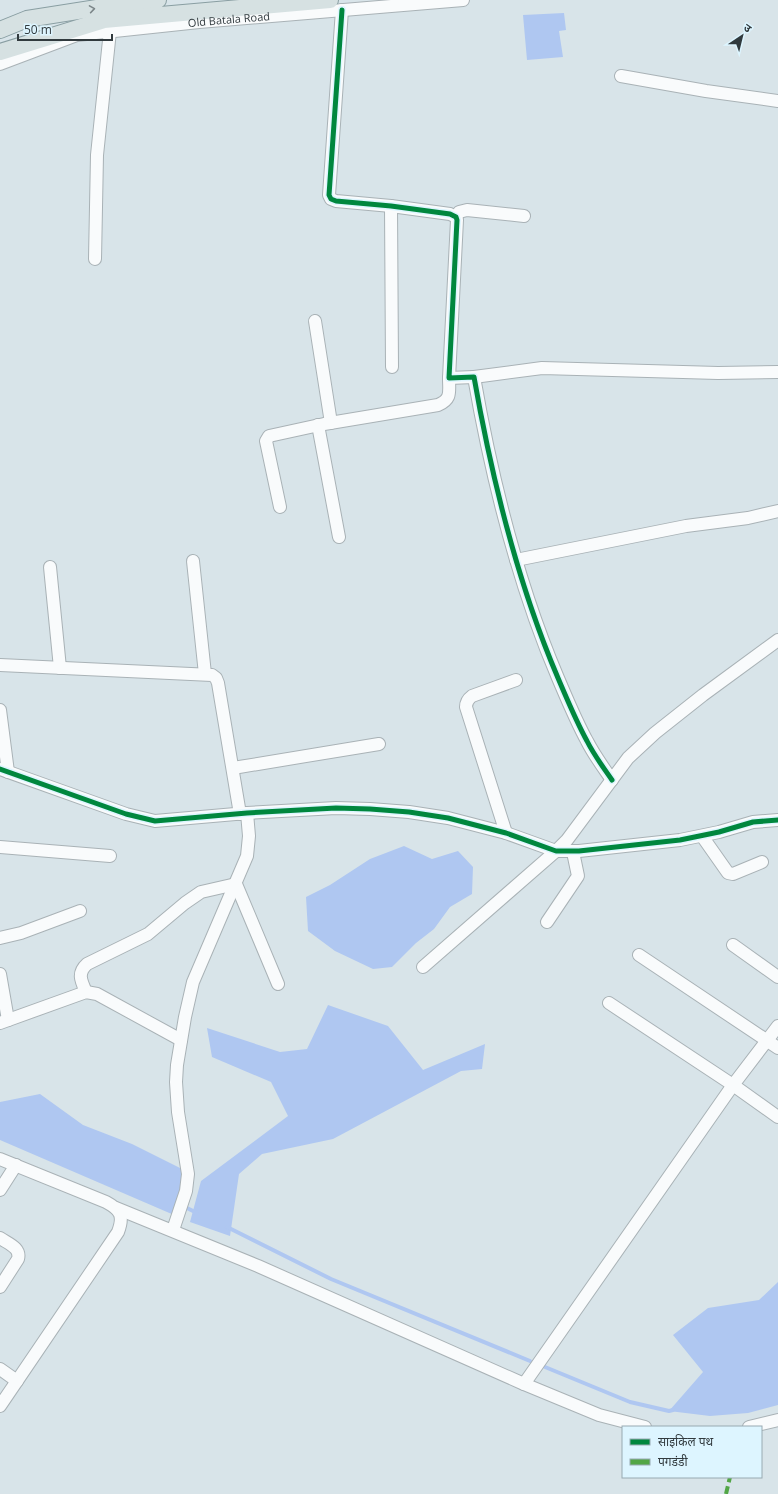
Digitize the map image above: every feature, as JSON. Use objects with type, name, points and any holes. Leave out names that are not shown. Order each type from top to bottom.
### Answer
[{"type":"main road","points":[[0,30],[26,20],[128,3],[158,0]]},
{"type":"main road","points":[[0,52],[104,20],[336,5]]},
{"type":"street","name":"Old Batala Road","points":[[0,64],[77,35],[336,5],[463,0]]},
{"type":"street","points":[[336,5],[329,195],[331,199],[450,214],[456,217]]},
{"type":"street","points":[[94,259],[97,155],[110,31]]},
{"type":"street","points":[[621,76],[706,91],[778,101]]},
{"type":"street","points":[[391,206],[392,367]]},
{"type":"street","points":[[280,507],[267,439],[270,436],[318,425],[438,405],[444,402],[448,396],[450,378],[456,217],[459,212],[467,210],[524,216]]},
{"type":"street","points":[[315,321],[331,423]]},
{"type":"street","points":[[450,378],[474,377],[542,368],[718,373],[778,372]]},
{"type":"street","points":[[474,377],[493,475],[503,516],[529,603],[546,652],[577,723],[587,742],[612,780]]},
{"type":"street","points":[[318,425],[339,537]]},
{"type":"street","points":[[516,560],[686,526],[748,518],[778,511]]},
{"type":"street","points":[[193,560],[205,674]]},
{"type":"street","points":[[50,567],[60,668]]},
{"type":"street","points":[[423,967],[567,840],[628,758],[655,732],[778,640]]},
{"type":"street","points":[[0,665],[205,674],[212,675],[216,678],[218,683],[233,768],[249,836],[249,846],[244,865],[193,982],[181,1040],[176,1082],[178,1112],[188,1174],[186,1191],[173,1230]]},
{"type":"street","points":[[506,833],[466,703],[468,698],[472,696],[516,680]]},
{"type":"street","points":[[0,710],[4,770],[141,818],[155,821],[244,813],[336,808],[378,809],[437,816],[474,824],[506,833],[556,851],[573,852],[680,840],[702,836],[753,822],[778,820]]},
{"type":"street","points":[[233,768],[378,744]]},
{"type":"street","points":[[702,836],[728,873],[733,874],[762,862]]},
{"type":"street","points":[[0,847],[110,856]]},
{"type":"street","points":[[547,922],[578,876],[573,852]]},
{"type":"street","points":[[236,884],[278,984]]},
{"type":"street","points":[[86,992],[80,979],[80,973],[87,964],[148,934],[201,892],[236,884]]},
{"type":"street","points":[[0,938],[21,933],[80,911]]},
{"type":"street","points":[[733,945],[778,977]]},
{"type":"street","points":[[639,954],[778,1048]]},
{"type":"street","points":[[0,974],[4,1022],[86,992],[97,994],[181,1040]]},
{"type":"street","points":[[609,1003],[733,1085],[778,1117]]},
{"type":"street","points":[[524,1384],[733,1085],[778,1026]]},
{"type":"street","points":[[0,1159],[265,1269],[524,1384],[599,1415],[641,1426]]},
{"type":"street","points":[[0,1190],[16,1165]]},
{"type":"street","points":[[0,1406],[118,1232],[121,1223],[121,1216],[116,1208]]},
{"type":"street","points":[[0,1238],[16,1248],[20,1254],[0,1287]]},
{"type":"street","points":[[0,1369],[17,1381]]},
{"type":"street","points":[[753,1426],[778,1420]]},
{"type":"water","points":[[564,13],[566,30],[559,31],[563,57],[527,60],[523,15]]},
{"type":"water","points":[[404,846],[432,859],[458,851],[473,867],[472,894],[450,907],[434,929],[416,943],[392,967],[373,969],[335,951],[308,931],[306,897],[330,885],[370,859]]},
{"type":"water","points":[[328,1005],[388,1026],[423,1070],[485,1044],[482,1069],[461,1071],[333,1139],[262,1154],[239,1174],[230,1236],[190,1222],[201,1181],[288,1116],[271,1082],[212,1057],[207,1028],[280,1052],[307,1049]]},
{"type":"water","points":[[40,1094],[83,1125],[132,1144],[184,1170],[174,1215],[0,1140],[0,1102]]},
{"type":"water","points":[[778,1282],[778,1405],[748,1413],[710,1416],[669,1411],[703,1372],[673,1335],[708,1308],[759,1300]]},
{"type":"waterway","points":[[187,1208],[197,1213]]},
{"type":"waterway","points":[[227,1227],[331,1279],[530,1361]]},
{"type":"waterway","points":[[545,1367],[630,1402],[669,1411],[673,1410]]},
{"type":"marked path","points":[[726,1494],[730,1478]]},
{"type":"cycle path","points":[[342,10],[329,195],[331,199],[336,201],[391,206],[450,214],[456,217],[449,378],[474,377],[489,454],[507,530],[530,605],[543,642],[575,718],[593,751],[612,780]]},
{"type":"cycle path","points":[[0,769],[126,814],[155,821],[247,813],[336,808],[370,809],[409,812],[448,818],[506,833],[556,851],[579,851],[680,840],[719,832],[753,822],[778,820]]}]
